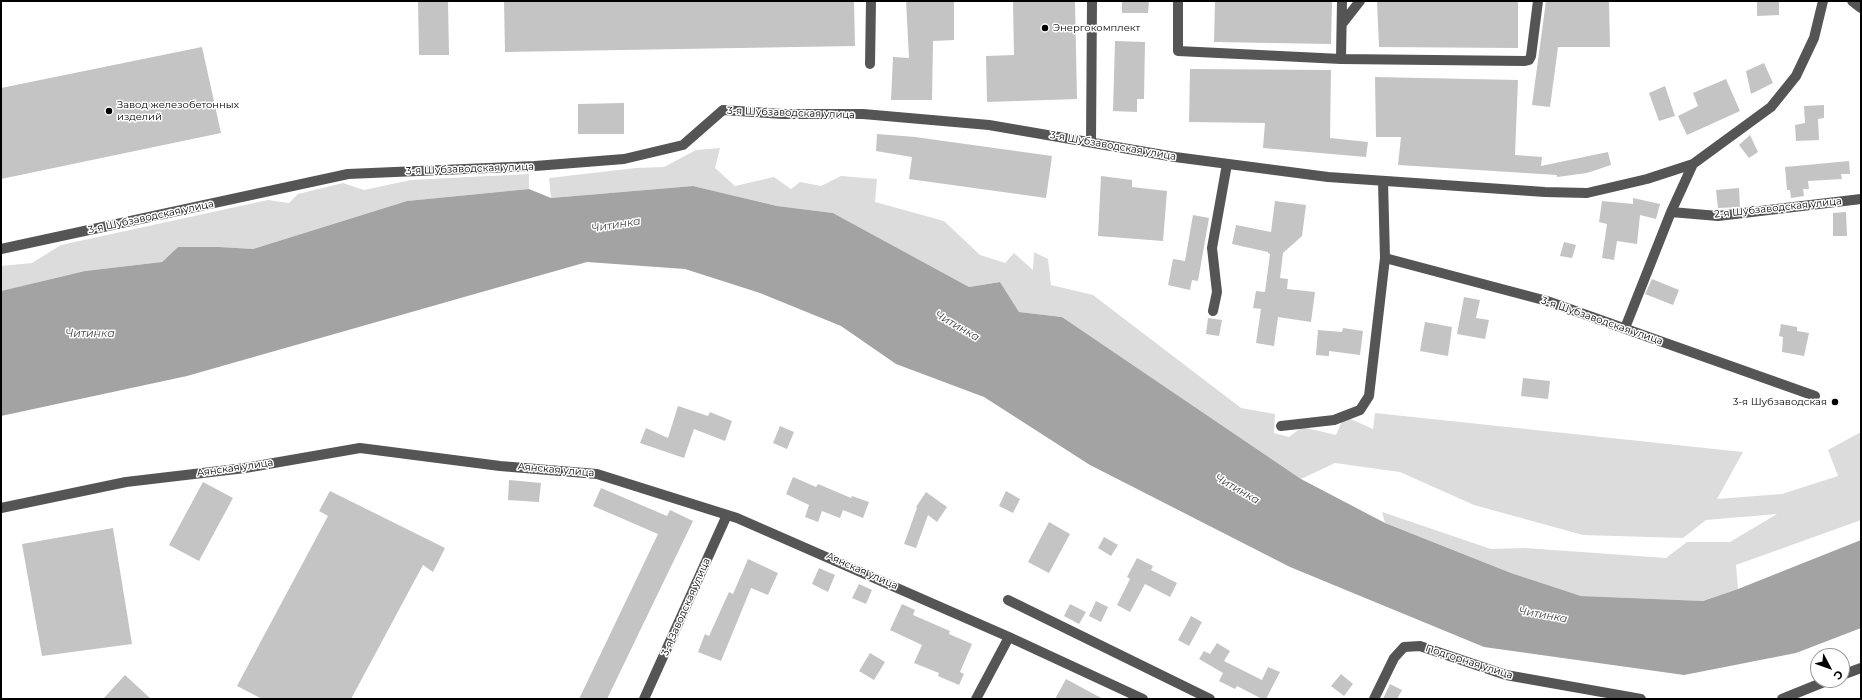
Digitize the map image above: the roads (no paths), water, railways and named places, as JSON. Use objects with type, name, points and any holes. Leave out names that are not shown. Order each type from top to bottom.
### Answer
[{"type":"street","points":[[870,1],[870,64]]},
{"type":"street","points":[[1091,142],[1092,1]]},
{"type":"street","points":[[1178,1],[1178,51],[1341,58],[1525,61],[1529,60],[1531,56],[1538,1]]},
{"type":"street","points":[[1341,58],[1342,1]]},
{"type":"street","points":[[1342,24],[1360,1]]},
{"type":"street","points":[[1625,328],[1671,212],[1693,164],[1771,107],[1796,76],[1814,38],[1823,1]]},
{"type":"street","points":[[1852,1],[1861,8]]},
{"type":"street","name":"3-я Шубзаводская улица","points":[[1,249],[348,174],[535,166],[624,159],[683,144],[723,110],[783,114],[863,114],[989,125],[1227,164],[1328,177],[1545,192],[1587,192],[1648,179],[1693,164]]},
{"type":"street","points":[[1214,311],[1217,292],[1212,248],[1227,164]]},
{"type":"street","points":[[1281,426],[1334,420],[1360,410],[1369,396],[1385,258],[1383,181]]},
{"type":"street","name":"2-я Шубзаводская улица","points":[[1671,212],[1718,216],[1861,200]]},
{"type":"street","name":"3-я Шубзаводская улица","points":[[1385,258],[1548,301],[1815,396]]},
{"type":"street","name":"Аянская улица","points":[[1,508],[126,482],[245,468],[360,448],[500,466],[597,474],[727,515],[860,570],[1143,699]]},
{"type":"street","name":"3-я Заводская улица","points":[[644,699],[727,515]]},
{"type":"street","points":[[1008,600],[1210,699]]},
{"type":"street","points":[[976,699],[1009,637]]},
{"type":"street","name":"Подгорная улица","points":[[1374,699],[1394,658],[1404,647],[1420,646],[1506,675],[1641,699]]},
{"type":"street","points":[[1850,672],[1861,668]]},
{"type":"street","points":[[1782,699],[1810,688]]},
{"type":"water","name":"Читинка","points":[[693,186],[777,206],[833,213],[969,287],[1000,282],[1019,312],[1062,317],[1301,479],[1385,523],[1511,573],[1581,596],[1703,601],[1738,589],[1861,540],[1861,628],[1796,653],[1684,675],[1484,647],[1290,567],[1090,465],[984,397],[896,364],[841,326],[760,293],[685,269],[587,262],[187,376],[1,416],[1,291],[85,271],[162,262],[178,247],[253,249],[407,201],[529,189],[551,198]]},
{"type":"place","name":"Энергокомплект","points":[[1045,28]]},
{"type":"place","name":"Завод железобетонных изделий","points":[[109,111]]},
{"type":"place","name":"3-я Шубзаводская","points":[[1835,402]]}]
